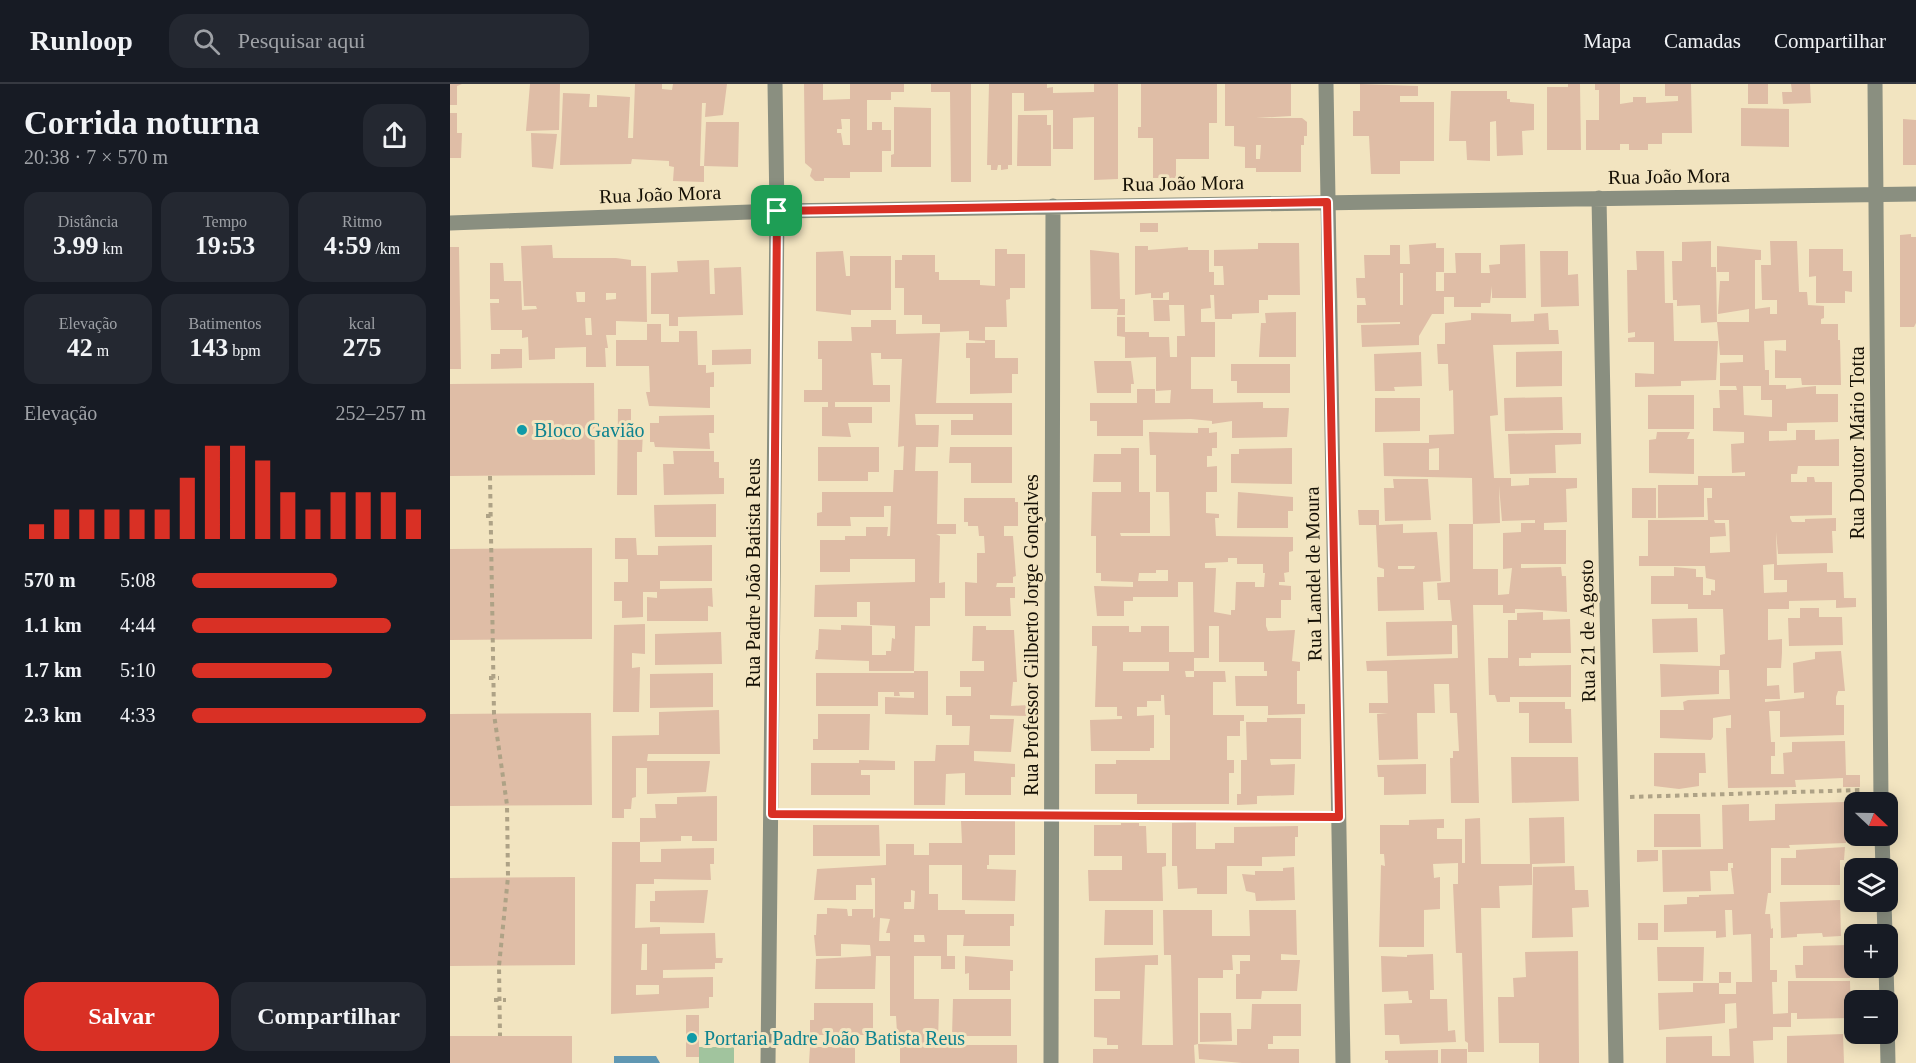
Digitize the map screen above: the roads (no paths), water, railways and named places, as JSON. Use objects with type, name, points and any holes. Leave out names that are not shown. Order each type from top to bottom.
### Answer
[{"type":"street","name":"Rua Padre João Batista Reus","points":[[768,1063],[777,211],[775,84]]},
{"type":"street","name":"Rua Landel de Moura","points":[[1326,84],[1343,1063]]},
{"type":"street","name":"Rua Doutor Mário Totta","points":[[1875,84],[1881,792]]},
{"type":"street","name":"Rua João Mora","points":[[450,223],[777,211],[1916,194]]},
{"type":"street","name":"Rua 21 de Agosto","points":[[1599,198],[1616,1063]]},
{"type":"street","name":"Rua Professor Gilberto Jorge Gonçalves","points":[[1051,1063],[1053,206]]},
{"type":"street","points":[[1888,1044],[1888,1063]]},
{"type":"water","points":[[614,1056],[656,1056],[660,1063],[614,1063]]},
{"type":"place","name":"Bloco Gavião","points":[[522,430]]},
{"type":"place","name":"Portaria Padre João Batista Reus","points":[[692,1038]]}]
